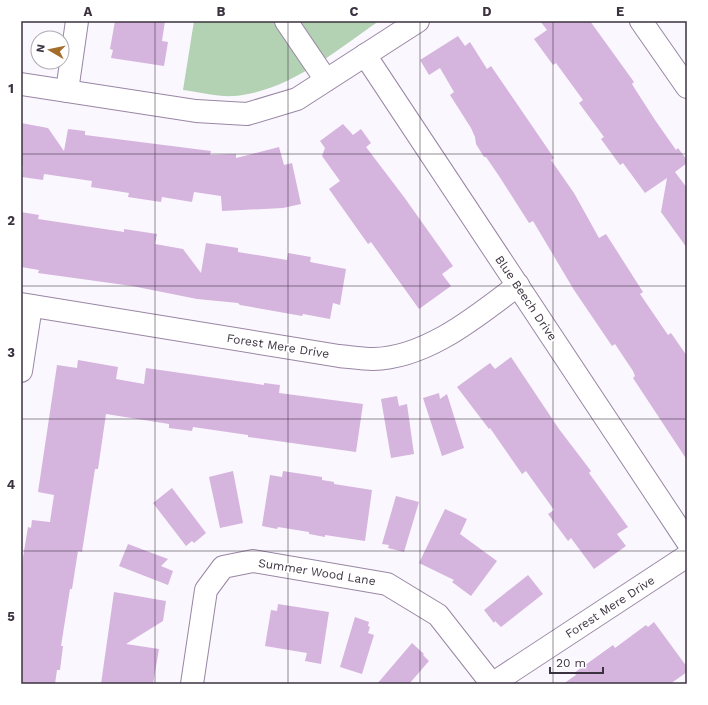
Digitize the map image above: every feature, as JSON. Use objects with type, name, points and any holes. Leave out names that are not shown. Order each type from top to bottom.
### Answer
[{"type":"street","points":[[67,91],[78,21]]},
{"type":"street","points":[[286,21],[326,80]]},
{"type":"street","points":[[21,84],[196,112],[247,114],[297,99],[418,21]]},
{"type":"street","points":[[641,21],[687,87]]},
{"type":"street","name":"Blue Beech Drive","points":[[365,55],[687,541]]},
{"type":"street","name":"Forest Mere Drive","points":[[26,305],[339,356],[374,359],[410,352],[454,333],[518,286]]},
{"type":"street","points":[[21,371],[26,305]]},
{"type":"street","name":"Forest Mere Drive","points":[[492,684],[687,556]]},
{"type":"street","name":"Summer Wood Lane","points":[[192,684],[206,590],[224,567],[253,561],[387,584],[438,615],[492,684]]},
{"type":"green space","points":[[194,21],[379,21],[329,57],[293,78],[255,93],[228,96],[183,90]]},
{"type":"building","points":[[115,21],[165,21],[162,41],[168,42],[164,66],[111,58],[113,50],[110,49]]},
{"type":"building","points":[[540,21],[590,21],[634,82],[632,84],[655,120],[676,150],[678,148],[687,160],[687,163],[675,172],[687,188],[687,248],[661,212],[667,178],[645,193],[623,163],[620,165],[601,139],[604,137],[579,103],[583,100],[556,63],[553,65],[534,39],[547,30]]},
{"type":"building","points":[[458,36],[465,46],[470,42],[487,69],[491,66],[554,158],[551,160],[574,193],[599,238],[606,234],[643,292],[640,294],[668,335],[671,333],[687,356],[687,460],[633,378],[635,376],[633,371],[615,344],[612,346],[574,290],[533,221],[529,223],[499,176],[486,157],[484,157],[476,144],[471,128],[450,95],[454,92],[440,68],[429,75],[420,60]]},
{"type":"building","points":[[21,123],[48,128],[64,151],[68,129],[85,131],[85,135],[211,151],[210,155],[236,154],[236,158],[279,147],[284,165],[292,163],[301,204],[283,208],[222,211],[221,196],[194,192],[192,202],[162,197],[161,202],[128,197],[129,193],[91,187],[92,181],[44,174],[43,180],[22,177],[23,166],[21,165]]},
{"type":"building","points":[[343,124],[353,135],[361,129],[371,143],[366,147],[453,266],[442,274],[451,286],[419,309],[371,242],[368,244],[329,189],[340,181],[322,156],[325,148],[320,141]]},
{"type":"building","points":[[21,212],[39,215],[38,219],[124,232],[124,229],[157,234],[155,244],[183,249],[201,273],[206,243],[238,248],[238,252],[287,260],[288,253],[311,257],[310,262],[346,269],[340,305],[333,303],[330,319],[303,314],[302,316],[240,305],[238,303],[197,299],[132,286],[38,273],[39,270],[21,267]]},
{"type":"building","points":[[511,357],[559,429],[591,471],[589,473],[628,527],[617,534],[626,546],[594,569],[571,538],[568,541],[548,514],[554,510],[526,471],[522,474],[490,428],[489,429],[457,387],[490,363],[495,369]]},
{"type":"building","points":[[78,360],[118,367],[116,379],[144,384],[146,368],[264,385],[264,383],[280,385],[279,393],[363,404],[356,452],[248,437],[248,435],[193,427],[192,431],[169,428],[169,424],[106,414],[98,469],[95,469],[82,552],[78,551],[72,589],[70,589],[61,646],[63,646],[60,670],[57,670],[55,684],[21,684],[21,570],[28,527],[31,528],[32,520],[50,522],[54,495],[38,492],[57,365],[77,368]]},
{"type":"building","points":[[439,393],[440,399],[447,394],[464,448],[442,456],[423,398]]},
{"type":"building","points":[[397,396],[399,406],[407,404],[414,454],[391,458],[381,399]]},
{"type":"building","points":[[233,471],[243,523],[220,528],[209,477]]},
{"type":"building","points":[[283,471],[322,477],[322,480],[334,482],[334,484],[372,490],[365,541],[325,535],[325,537],[309,534],[309,532],[262,526],[270,475],[282,477]]},
{"type":"building","points":[[172,488],[206,533],[194,543],[192,541],[186,546],[153,503]]},
{"type":"building","points":[[396,496],[419,502],[404,552],[388,548],[389,545],[382,544]]},
{"type":"building","points":[[445,509],[467,519],[460,534],[497,561],[471,596],[452,582],[454,580],[419,563]]},
{"type":"building","points":[[128,544],[168,559],[161,566],[173,571],[168,585],[119,566]]},
{"type":"building","points":[[528,575],[543,594],[501,627],[495,621],[494,623],[484,610]]},
{"type":"building","points":[[114,592],[166,601],[163,621],[126,644],[159,649],[153,684],[101,684]]},
{"type":"building","points":[[278,604],[329,612],[321,664],[305,661],[307,653],[265,646],[271,610],[277,611]]},
{"type":"building","points":[[355,617],[369,622],[368,626],[370,627],[368,633],[374,635],[362,674],[340,667]]},
{"type":"building","points":[[654,622],[687,667],[687,672],[670,684],[563,684],[576,675],[574,673],[613,645],[615,648],[646,625],[648,627]]},
{"type":"building","points":[[412,643],[429,661],[409,684],[377,684]]}]
